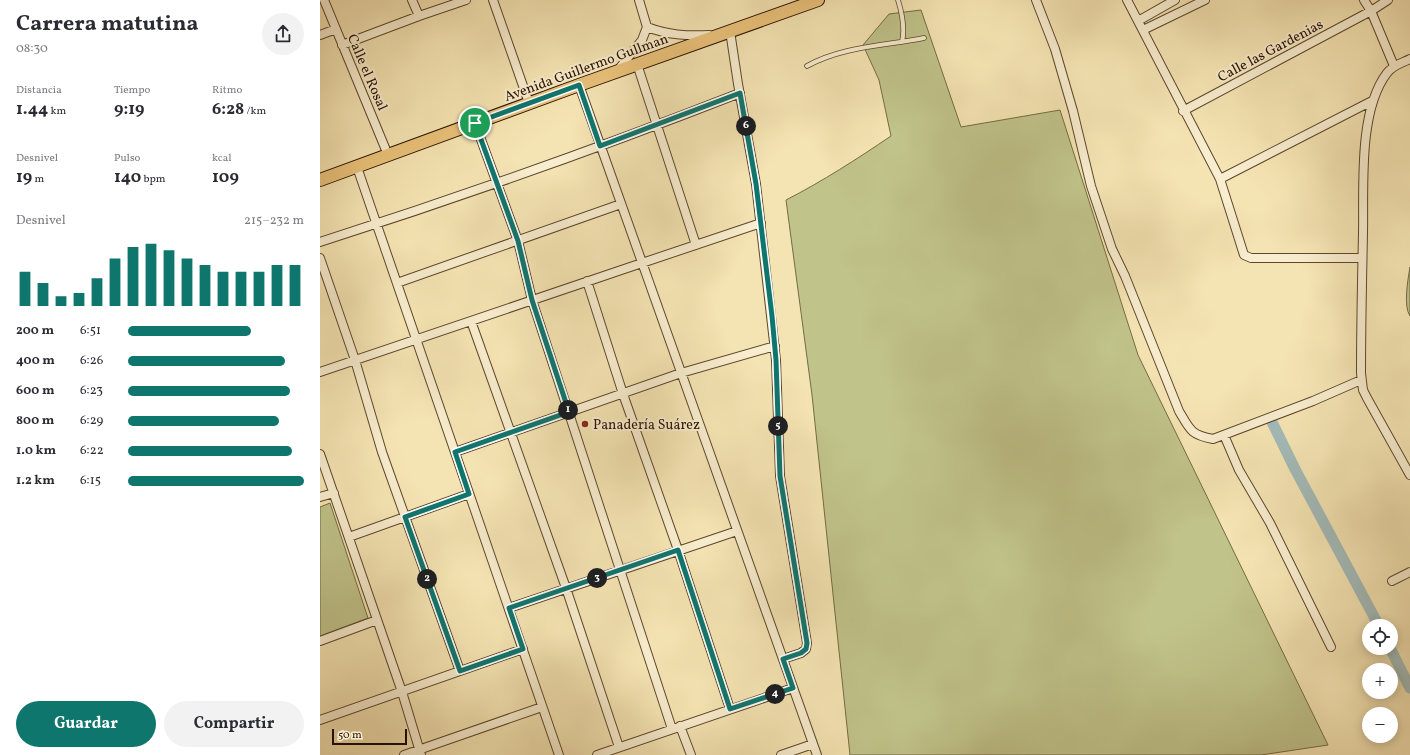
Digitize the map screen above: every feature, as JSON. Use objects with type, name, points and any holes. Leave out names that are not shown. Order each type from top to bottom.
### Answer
[{"type":"main road","name":"Avenida Guillermo Gullman","points":[[320,180],[529,103],[818,0]]},
{"type":"street","name":"Calle el Rosal","points":[[324,0],[388,155]]},
{"type":"street","points":[[412,0],[419,16]]},
{"type":"street","points":[[342,44],[466,0]]},
{"type":"street","points":[[493,0],[529,103]]},
{"type":"street","points":[[617,72],[642,40],[647,27],[639,0]]},
{"type":"street","points":[[1036,0],[1055,48],[1073,111],[1091,186],[1112,249],[1125,276],[1179,411],[1190,429],[1200,436],[1213,439],[1313,401],[1361,380]]},
{"type":"street","points":[[1127,0],[1183,111],[1220,179],[1244,255],[1252,258],[1362,258]]},
{"type":"street","points":[[1138,21],[1175,0]]},
{"type":"street","points":[[1143,30],[1205,0]]},
{"type":"street","points":[[1364,0],[1371,11],[1394,66]]},
{"type":"street","name":"Calle las Gardenias","points":[[1183,111],[1371,11],[1388,0]]},
{"type":"street","points":[[647,27],[667,34],[686,36],[725,33],[740,93],[756,184],[775,346],[780,476],[807,643],[806,649],[801,653],[783,659]]},
{"type":"street","points":[[320,35],[336,29]]},
{"type":"street","points":[[1410,59],[1394,66],[1387,72],[1382,80],[1372,101],[1364,145],[1361,380],[1366,398],[1410,475]]},
{"type":"street","points":[[637,64],[696,245]]},
{"type":"street","points":[[579,85],[817,755]]},
{"type":"street","points":[[320,242],[377,224],[600,146],[740,93]]},
{"type":"street","points":[[1220,179],[1372,101]]},
{"type":"street","points":[[475,123],[518,241],[532,300],[672,729]]},
{"type":"street","points":[[357,167],[559,755]]},
{"type":"street","points":[[397,283],[621,204]]},
{"type":"street","points":[[320,372],[761,223]]},
{"type":"street","points":[[320,258],[355,360],[382,452],[460,671]]},
{"type":"street","points":[[587,281],[623,394],[678,550],[730,709]]},
{"type":"street","points":[[471,321],[566,588],[619,747]]},
{"type":"street","points":[[455,452],[681,373],[775,346]]},
{"type":"street","points":[[1224,435],[1239,470],[1270,523],[1331,647]]},
{"type":"street","points":[[320,454],[402,692],[420,753]]},
{"type":"street","points":[[320,497],[334,493]]},
{"type":"street","points":[[349,537],[469,494]]},
{"type":"street","points":[[509,608],[737,531]]},
{"type":"street","points":[[1392,581],[1410,572]]},
{"type":"street","points":[[320,641],[377,620]]},
{"type":"street","points":[[320,720],[523,649]]},
{"type":"street","points":[[597,755],[793,688]]},
{"type":"street","points":[[404,755],[420,753],[542,707]]},
{"type":"street","points":[[680,726],[691,755]]},
{"type":"street","points":[[781,755],[813,744]]},
{"type":"lane","points":[[898,0],[902,10],[904,36],[902,42]]},
{"type":"lane","points":[[807,66],[836,53],[924,38]]},
{"type":"green space","points":[[921,10],[961,127],[1060,110],[1138,355],[1328,745],[1261,755],[850,755],[812,395],[786,200],[840,170],[891,136],[879,80],[863,45],[889,14]]},
{"type":"green space","points":[[1410,267],[1410,316],[1406,299]]},
{"type":"green space","points":[[330,503],[368,618],[320,636],[320,507]]},
{"type":"waterway","points":[[1272,422],[1295,469],[1375,619]]},
{"type":"waterway","points":[[1394,655],[1410,688]]},
{"type":"place","name":"Panadería Suárez","points":[[585,424]]},
{"type":"route","points":[[579,85],[600,146],[740,93],[756,184],[772,316],[776,360],[780,476],[807,643],[806,649],[801,653],[783,659],[793,688],[730,709],[678,550],[509,608],[523,649],[460,671],[405,517],[469,494],[455,452],[569,412],[532,300],[518,241],[475,123],[579,85]]}]
